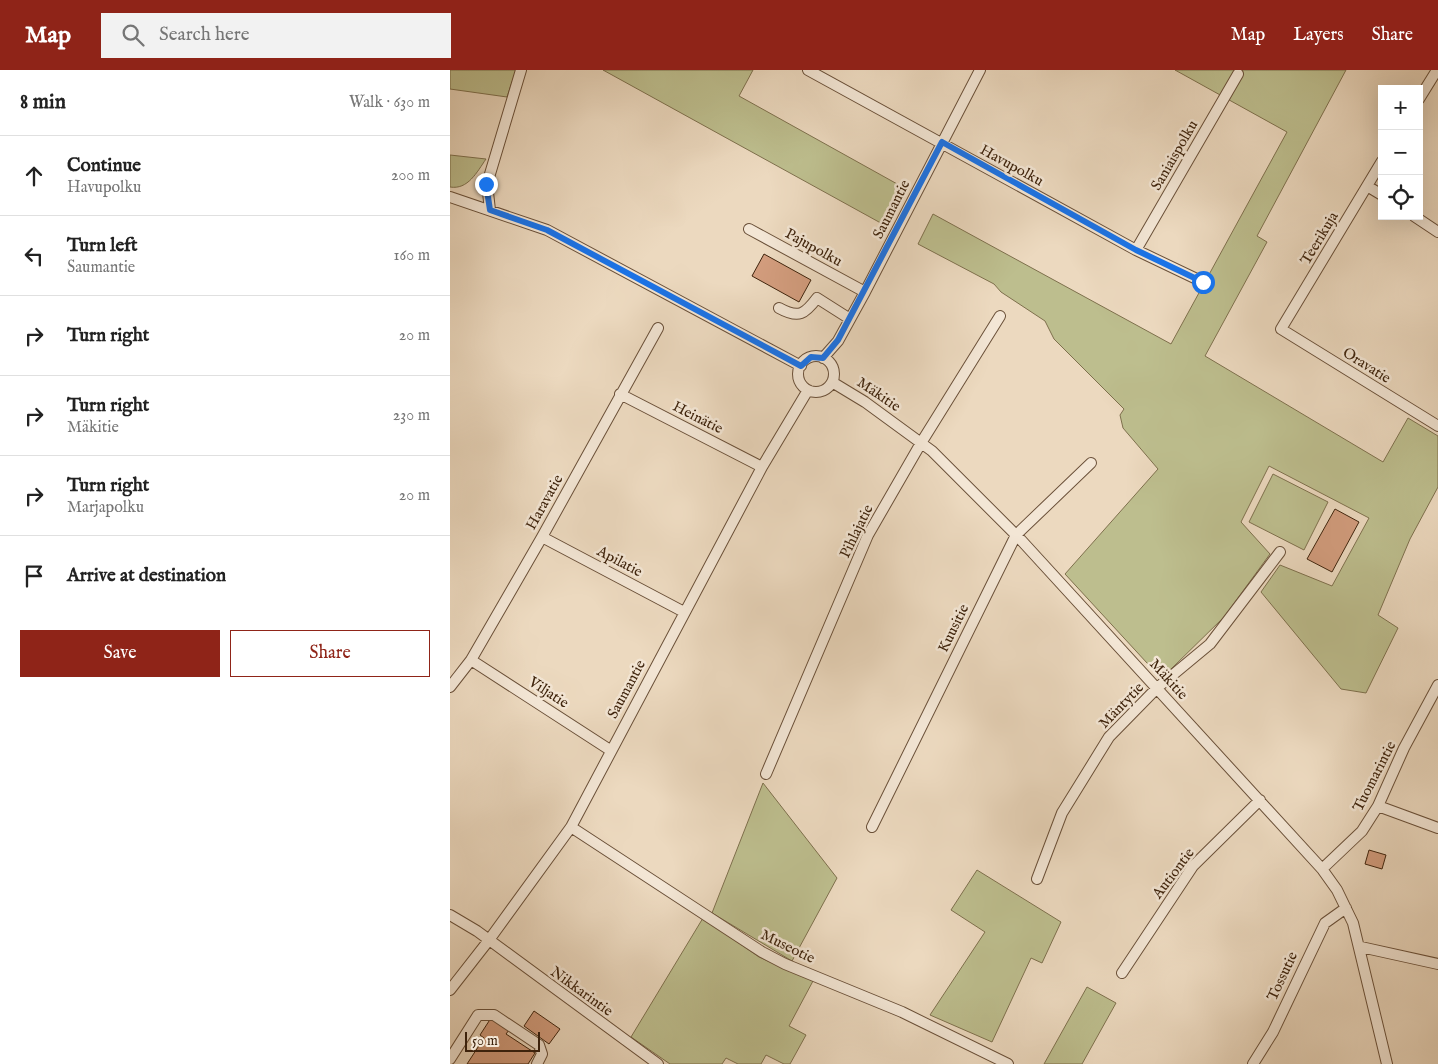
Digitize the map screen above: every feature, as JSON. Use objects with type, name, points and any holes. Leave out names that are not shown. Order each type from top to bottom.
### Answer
[{"type":"street","points":[[490,210],[486,184],[521,70]]},
{"type":"street","name":"Havupolku","points":[[808,70],[1136,250],[1203,282]]},
{"type":"street","name":"Saumantie","points":[[823,358],[838,340],[865,292],[980,70]]},
{"type":"street","points":[[1423,92],[1436,70]]},
{"type":"street","name":"Saniaispolku","points":[[1136,250],[1238,74]]},
{"type":"street","name":"Teerikuja","points":[[1281,329],[1378,168]]},
{"type":"street","points":[[1367,186],[1378,193]]},
{"type":"street","points":[[450,197],[547,230],[801,366]]},
{"type":"street","points":[[1420,220],[1438,232]]},
{"type":"street","name":"Pajupolku","points":[[749,229],[865,292]]},
{"type":"street","points":[[780,308],[788,313],[800,314],[807,312],[817,298],[850,319]]},
{"type":"street","name":"Pihlajatie","points":[[766,774],[868,535],[921,443],[1000,316]]},
{"type":"street","name":"Haravatie","points":[[450,687],[471,660],[658,328]]},
{"type":"street","name":"Oravatie","points":[[1281,329],[1438,426]]},
{"type":"street","points":[[811,357],[823,358],[833,369],[832,382],[821,391],[808,390],[799,379],[801,366],[811,357]]},
{"type":"street","name":"Mäkitie","points":[[832,382],[865,402],[921,443],[1016,535],[1322,869],[1346,908],[1361,947],[1387,1064]]},
{"type":"street","name":"Saumantie","points":[[450,990],[489,940],[570,827],[762,467],[808,390]]},
{"type":"street","name":"Heinätie","points":[[620,394],[762,467]]},
{"type":"street","name":"Kuusitie","points":[[872,827],[1016,535],[1091,463]]},
{"type":"street","name":"Apilatie","points":[[542,537],[684,612]]},
{"type":"street","name":"Mäntytie","points":[[1037,879],[1062,813],[1109,737],[1157,688],[1210,644],[1280,552]]},
{"type":"street","name":"Viljatie","points":[[471,660],[610,750]]},
{"type":"street","name":"Tuomarintie","points":[[1322,869],[1362,831],[1378,806],[1404,748],[1438,685]]},
{"type":"street","name":"Autiontie","points":[[1122,973],[1193,866],[1260,800]]},
{"type":"street","points":[[1378,806],[1438,828]]},
{"type":"street","name":"Museotie","points":[[570,827],[770,956],[902,1012],[1008,1064]]},
{"type":"street","name":"Tossutie","points":[[1253,1064],[1273,1032],[1325,923],[1346,908]]},
{"type":"street","name":"Nikkarintie","points":[[450,915],[489,940],[658,1064]]},
{"type":"street","points":[[1361,947],[1438,964]]},
{"type":"street","points":[[450,1059],[478,1016],[494,1015],[539,1045],[542,1054],[537,1064]]},
{"type":"green space","points":[[450,70],[516,70],[507,97],[450,89]]},
{"type":"green space","points":[[603,70],[753,70],[739,96],[908,190],[888,227]]},
{"type":"green space","points":[[1175,70],[1346,70],[1257,236],[1267,242],[1205,356],[1383,462],[1408,418],[1438,436],[1438,487],[1410,539],[1378,615],[1398,628],[1366,693],[1341,689],[1261,592],[1280,565],[1332,586],[1369,518],[1269,466],[1241,522],[1270,554],[1224,617],[1170,670],[1159,676],[1065,574],[1158,469],[1123,428],[1120,415],[1124,409],[1054,339],[1045,321],[1001,292],[994,284],[918,244],[933,214],[1171,344],[1287,132]]},
{"type":"green space","points":[[450,155],[486,159],[467,183],[462,186],[450,187]]},
{"type":"green space","points":[[1273,474],[1328,502],[1304,550],[1249,522]]},
{"type":"green space","points":[[763,783],[837,878],[792,961],[712,913]]},
{"type":"green space","points":[[977,870],[1061,922],[1042,963],[1031,958],[992,1042],[930,1015],[985,932],[951,910]]},
{"type":"green space","points":[[703,918],[759,957],[813,981],[789,1026],[806,1035],[790,1064],[784,1064],[766,1055],[761,1064],[738,1064],[726,1058],[722,1064],[670,1064],[631,1037]]},
{"type":"green space","points":[[1087,987],[1116,1003],[1082,1064],[1044,1064]]},
{"type":"building","points":[[764,254],[811,280],[799,302],[752,276]]},
{"type":"building","points":[[1335,509],[1359,522],[1332,572],[1307,559]]},
{"type":"building","points":[[1369,850],[1386,855],[1382,869],[1365,864]]},
{"type":"building","points":[[534,1011],[560,1029],[549,1044],[524,1026]]},
{"type":"building","points":[[491,1018],[509,1030],[506,1034],[535,1053],[528,1064],[467,1064],[484,1038],[480,1035]]},
{"type":"route","points":[[486,184],[490,210],[547,230],[801,366],[811,357],[823,358],[838,340],[865,292],[942,142],[1136,250],[1203,282]]}]
